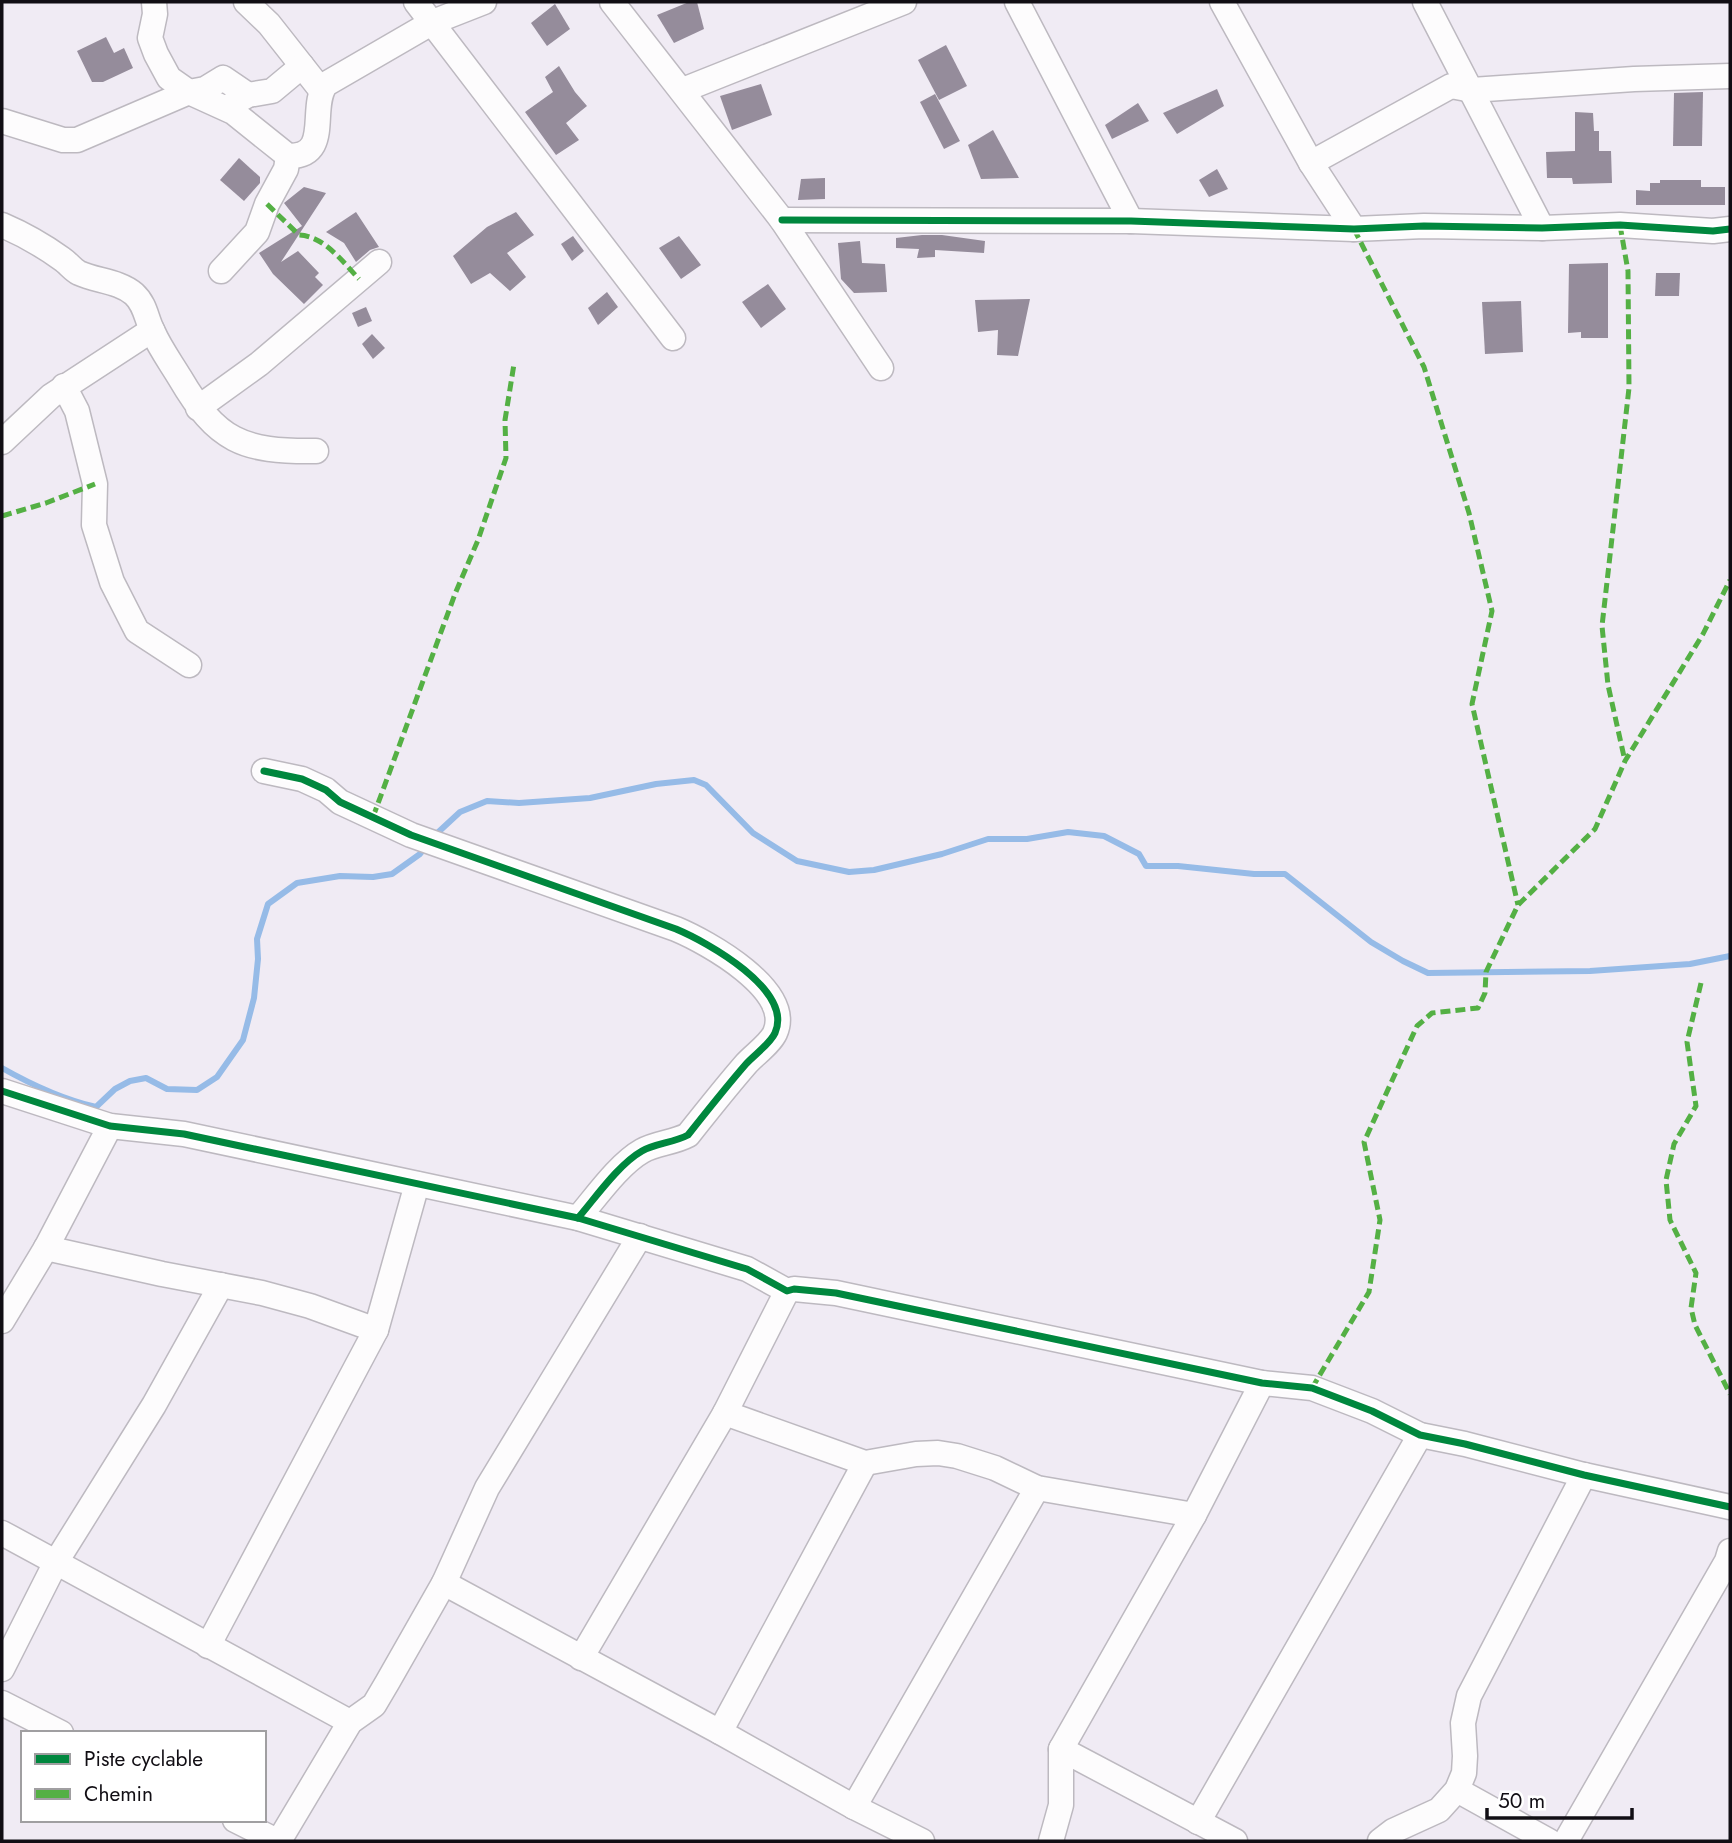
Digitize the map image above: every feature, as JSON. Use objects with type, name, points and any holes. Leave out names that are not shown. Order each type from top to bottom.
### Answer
[{"type":"street","points":[[154,2],[155,14],[150,38],[169,78],[189,92],[233,113],[288,156],[298,156],[316,141],[318,98],[326,84],[433,22],[484,2]]},
{"type":"street","points":[[246,2],[269,24],[321,90]]},
{"type":"street","points":[[416,2],[673,338]]},
{"type":"street","points":[[612,2],[782,220],[881,368]]},
{"type":"street","points":[[683,90],[904,2]]},
{"type":"street","points":[[1017,2],[1131,221]]},
{"type":"street","points":[[1222,2],[1311,163],[1354,229]]},
{"type":"street","points":[[1425,2],[1542,228]]},
{"type":"street","points":[[225,108],[248,95],[272,90],[302,66]]},
{"type":"street","points":[[1311,163],[1451,86],[1472,90],[1634,79],[1730,76]]},
{"type":"street","points":[[2,121],[63,140],[77,140],[189,92],[205,89],[223,78],[248,95]]},
{"type":"street","points":[[221,271],[257,232],[267,204],[286,169],[288,156]]},
{"type":"street","points":[[782,220],[1131,221],[1354,229],[1620,225],[1713,231],[1730,229]]},
{"type":"street","points":[[2,225],[64,260],[79,273],[122,287],[134,295],[145,308],[152,330],[198,408],[211,423],[235,440],[274,448],[316,450]]},
{"type":"street","points":[[198,408],[259,364],[379,262]]},
{"type":"street","points":[[2,442],[64,386],[152,330]]},
{"type":"street","points":[[64,386],[77,411],[95,484],[94,525],[112,582],[137,631],[189,666]]},
{"type":"street","points":[[264,771],[302,779],[318,786],[340,802],[411,835],[676,929],[702,941],[753,977],[770,997],[778,1014],[775,1034],[747,1063],[688,1135],[675,1142],[644,1149],[631,1158],[578,1218]]},
{"type":"street","points":[[2,1091],[110,1126],[184,1134],[578,1218],[747,1269],[787,1291],[794,1289],[836,1293],[1262,1383],[1312,1388],[1372,1411],[1420,1435],[1730,1507]]},
{"type":"street","points":[[2,1321],[46,1248],[110,1126]]},
{"type":"street","points":[[208,1646],[376,1331],[417,1184]]},
{"type":"street","points":[[239,1822],[278,1841],[350,1722],[374,1705],[444,1583],[492,1478],[640,1237]]},
{"type":"street","points":[[46,1248],[262,1293],[310,1306],[376,1331]]},
{"type":"street","points":[[2,1670],[56,1562],[154,1405],[221,1285]]},
{"type":"street","points":[[581,1658],[725,1413],[787,1291]]},
{"type":"street","points":[[1051,1841],[1060,1805],[1061,1749],[1194,1515],[1262,1383]]},
{"type":"street","points":[[725,1413],[865,1463],[916,1454],[957,1456],[995,1468],[1037,1488],[1194,1515]]},
{"type":"street","points":[[1198,1822],[1420,1435]]},
{"type":"street","points":[[720,1732],[865,1463]]},
{"type":"street","points":[[1380,1841],[1393,1831],[1439,1810],[1457,1790],[1464,1773],[1463,1723],[1469,1696],[1584,1475]]},
{"type":"street","points":[[854,1807],[1037,1488]]},
{"type":"street","points":[[2,1533],[350,1722]]},
{"type":"street","points":[[1566,1841],[1727,1561],[1730,1551]]},
{"type":"street","points":[[444,1583],[854,1807],[922,1841]]},
{"type":"street","points":[[2,1703],[57,1731]]},
{"type":"street","points":[[1061,1749],[1235,1841]]},
{"type":"street","points":[[1457,1790],[1549,1841]]},
{"type":"building","points":[[689,2],[697,2],[704,29],[674,43],[657,15]]},
{"type":"building","points":[[555,4],[570,29],[547,46],[531,23]]},
{"type":"building","points":[[106,37],[114,53],[124,48],[133,68],[103,82],[92,82],[77,51]]},
{"type":"building","points":[[946,45],[967,86],[939,100],[918,60]]},
{"type":"building","points":[[559,66],[587,106],[566,123],[579,140],[556,155],[525,112],[553,92],[545,77]]},
{"type":"building","points":[[761,84],[772,115],[732,130],[720,96]]},
{"type":"building","points":[[1217,89],[1224,106],[1177,134],[1163,113]]},
{"type":"building","points":[[1703,92],[1702,146],[1673,146],[1674,93]]},
{"type":"building","points":[[935,94],[960,141],[944,149],[920,102]]},
{"type":"building","points":[[1138,103],[1149,121],[1112,139],[1105,125]]},
{"type":"building","points":[[1575,112],[1593,113],[1594,131],[1599,131],[1599,151],[1611,151],[1612,183],[1573,184],[1572,178],[1547,178],[1546,152],[1575,151]]},
{"type":"building","points":[[993,130],[1019,178],[981,179],[968,145]]},
{"type":"building","points":[[239,158],[260,177],[260,183],[244,201],[220,180]]},
{"type":"building","points":[[1217,169],[1228,189],[1209,197],[1199,180]]},
{"type":"building","points":[[825,178],[825,199],[798,200],[801,179]]},
{"type":"building","points":[[1660,180],[1701,180],[1701,187],[1725,187],[1725,205],[1636,205],[1636,190],[1650,191],[1650,183],[1660,183]]},
{"type":"building","points":[[304,187],[326,193],[281,262],[298,251],[319,273],[315,277],[323,285],[304,304],[273,274],[259,253],[302,226],[284,203]]},
{"type":"building","points":[[356,212],[379,247],[370,250],[356,262],[344,243],[326,232]]},
{"type":"building","points":[[516,212],[534,235],[507,253],[526,277],[510,291],[490,273],[471,284],[453,256],[487,227]]},
{"type":"building","points":[[922,235],[985,241],[984,253],[935,250],[935,257],[917,258],[919,249],[896,248],[896,238]]},
{"type":"building","points":[[573,236],[584,251],[572,261],[561,244]]},
{"type":"building","points":[[679,236],[701,265],[681,279],[659,248]]},
{"type":"building","points":[[860,241],[862,263],[885,264],[887,292],[854,293],[841,279],[838,243]]},
{"type":"building","points":[[1608,263],[1608,338],[1581,338],[1581,332],[1568,333],[1569,264]]},
{"type":"building","points":[[1656,273],[1680,273],[1679,296],[1655,296]]},
{"type":"building","points":[[768,284],[786,309],[761,328],[742,302]]},
{"type":"building","points":[[607,292],[618,307],[598,325],[588,308]]},
{"type":"building","points":[[1030,299],[1018,356],[997,355],[998,330],[978,332],[975,300]]},
{"type":"building","points":[[1521,301],[1523,352],[1485,354],[1482,302]]},
{"type":"building","points":[[366,307],[372,321],[358,327],[352,313]]},
{"type":"building","points":[[372,334],[385,348],[373,359],[362,344]]},
{"type":"waterway","points":[[433,837],[460,812],[487,801],[519,803],[590,798],[656,784],[694,780],[706,785],[753,833],[797,861],[849,872],[874,870],[942,854],[988,839],[1027,839],[1068,832],[1104,836],[1139,854],[1146,866],[1285,874],[1371,942],[1428,973],[1590,971],[1690,964],[1730,956]]},
{"type":"waterway","points":[[2,1068],[48,1091],[96,1107],[115,1089],[130,1081],[146,1078],[167,1089],[197,1090],[217,1077],[243,1040],[254,998],[257,939],[268,904],[297,883],[340,876],[373,877],[392,874],[420,854],[427,845]]},
{"type":"marked path","points":[[267,204],[299,235],[308,236],[325,245],[359,279]]},
{"type":"marked path","points":[[1620,225],[1628,271],[1629,388],[1602,626],[1608,685],[1625,761]]},
{"type":"marked path","points":[[1354,229],[1424,367],[1469,513],[1492,611],[1472,704],[1518,905]]},
{"type":"marked path","points":[[373,817],[455,594],[478,540],[506,458],[505,420],[514,364]]},
{"type":"marked path","points":[[2,516],[95,484]]},
{"type":"marked path","points":[[1312,1388],[1369,1292],[1380,1220],[1364,1142],[1417,1026],[1432,1013],[1478,1008],[1485,993],[1486,972],[1518,905],[1595,829],[1625,761],[1703,634],[1730,580]]},
{"type":"marked path","points":[[1701,983],[1687,1042],[1696,1106],[1674,1144],[1666,1180],[1670,1220],[1696,1273],[1691,1308],[1695,1325],[1730,1394]]},
{"type":"cycle path","points":[[782,220],[1131,221],[1354,229],[1620,225],[1713,231],[1730,229]]},
{"type":"cycle path","points":[[264,771],[302,779],[326,790],[340,802],[411,835],[676,929],[726,956],[760,985],[772,1000],[777,1017],[773,1037],[746,1064],[688,1135],[647,1148],[633,1157],[578,1218]]},
{"type":"cycle path","points":[[2,1091],[110,1126],[184,1134],[578,1218],[747,1269],[787,1291],[794,1289],[836,1293],[1262,1383],[1312,1388],[1372,1411],[1420,1435],[1730,1507]]}]
